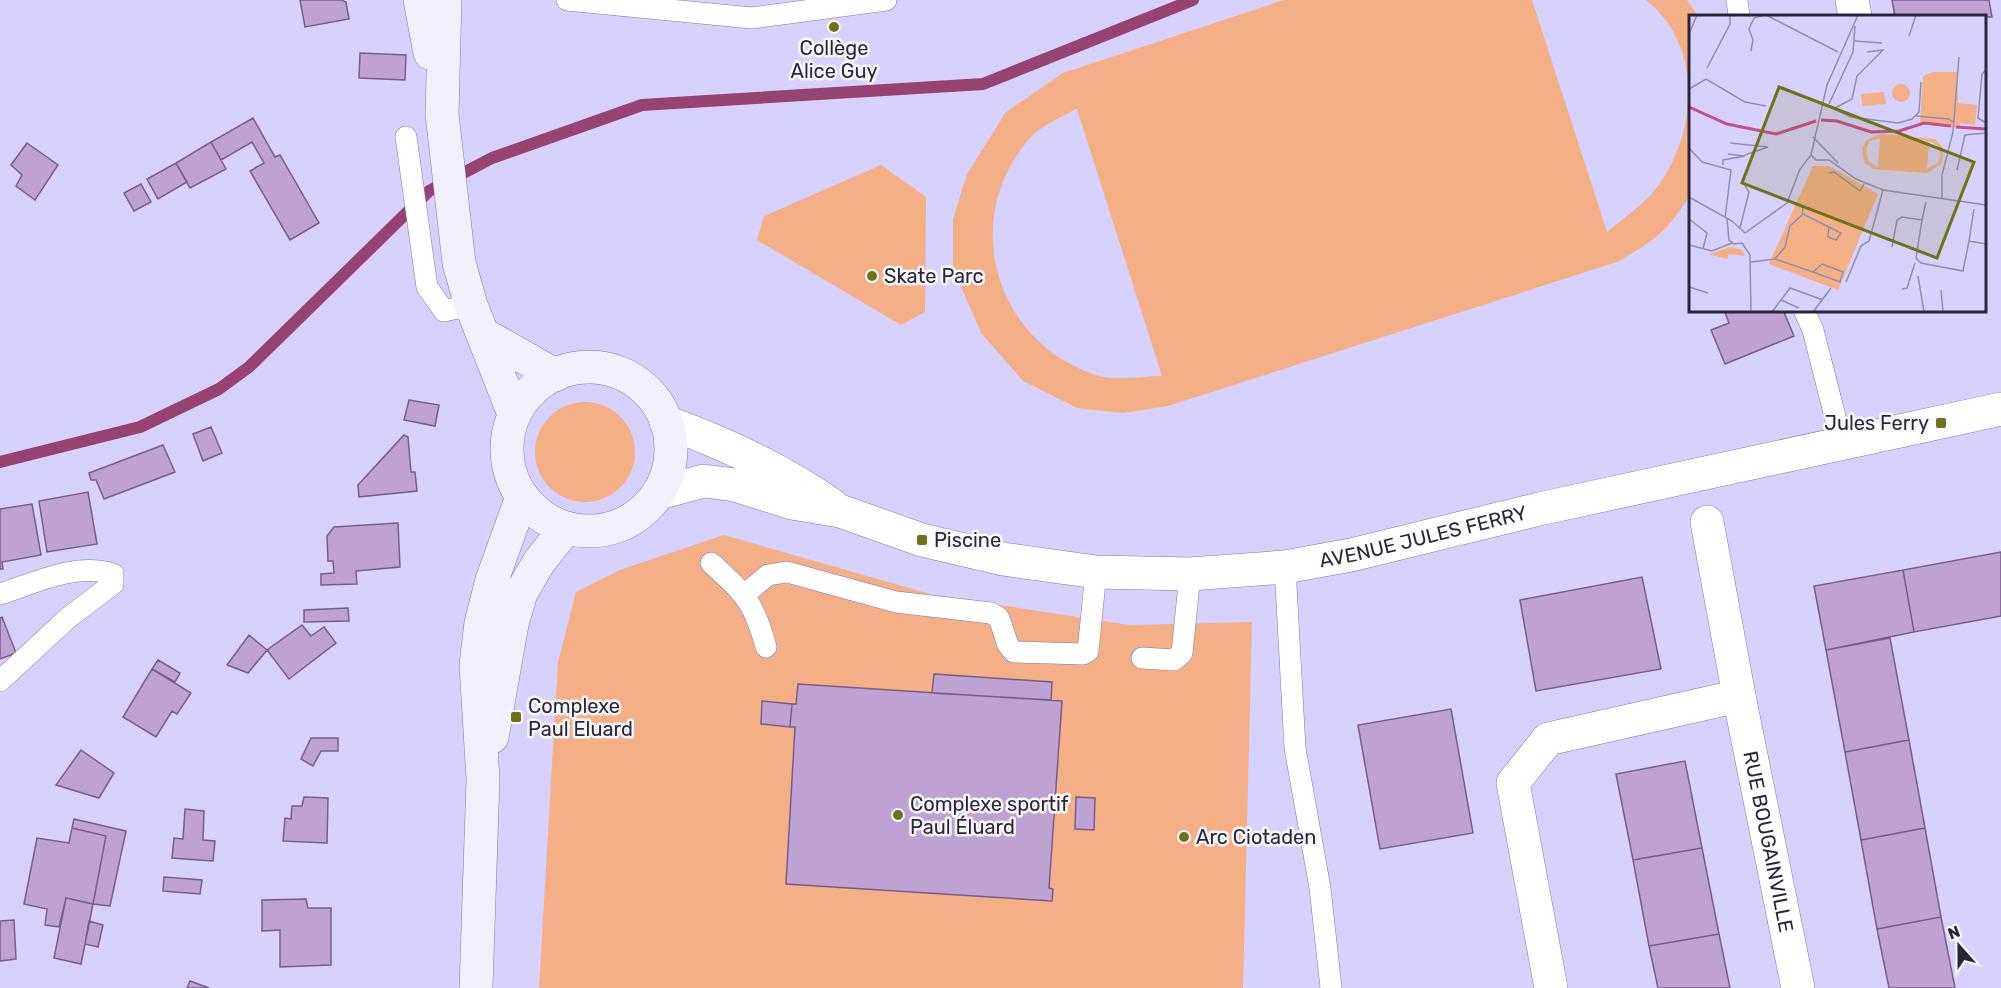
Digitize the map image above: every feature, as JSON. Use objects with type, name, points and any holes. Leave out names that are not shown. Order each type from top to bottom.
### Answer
[{"type":"street","points":[[420,0],[443,128],[459,264],[477,319],[514,414]]},
{"type":"street","points":[[443,128],[445,0]]},
{"type":"street","points":[[1852,0],[1855,15]]},
{"type":"street","points":[[477,319],[555,375]]},
{"type":"street","points":[[577,368],[599,368],[621,374],[640,385],[656,402],[666,422],[671,440],[670,459],[658,494],[644,510],[626,523],[586,531],[566,528],[534,511],[522,497],[512,478],[507,457],[507,435],[514,414],[531,391],[555,375],[577,368]]},
{"type":"street","name":"AVENUE JULES FERRY","points":[[658,494],[704,481],[735,485],[792,503],[840,511],[922,540],[1004,559],[1096,572],[1190,574],[1285,567],[1351,555],[1539,509],[2001,409]]},
{"type":"street","name":"AVENUE JULES FERRY","points":[[666,422],[697,433],[795,479],[840,511]]},
{"type":"street","points":[[476,988],[483,780],[476,664],[481,623],[492,580],[522,497]]},
{"type":"street","name":"RUE BOUGAINVILLE","points":[[1707,522],[1739,696],[1798,988]]},
{"type":"street","points":[[483,780],[505,675],[512,624],[521,593],[538,562],[566,528]]},
{"type":"street","points":[[1551,988],[1513,783],[1548,739],[1739,696]]},
{"type":"lane","points":[[572,0],[752,18],[886,0]]},
{"type":"lane","points":[[1737,0],[1739,15]]},
{"type":"lane","points":[[406,136],[427,287],[444,311],[477,319]]},
{"type":"lane","points":[[1805,312],[1814,330],[1842,444]]},
{"type":"lane","points":[[711,563],[745,594],[759,620],[766,647]]},
{"type":"lane","points":[[1285,567],[1295,747],[1320,888],[1331,988]]},
{"type":"lane","points":[[0,594],[70,572],[97,569],[113,574],[112,584],[68,618],[0,681]]},
{"type":"lane","points":[[745,594],[768,575],[787,572],[896,602],[992,613],[999,618],[1008,645],[1014,652],[1083,654],[1088,651],[1096,572]]},
{"type":"lane","points":[[1142,658],[1174,660],[1182,653],[1190,574]]},
{"type":"shaded area","points":[[1284,0],[1532,0],[1607,232],[1648,198],[1659,185],[1672,163],[1687,114],[1688,88],[1685,64],[1678,40],[1665,19],[1646,0],[1687,0],[1697,15],[1689,15],[1689,197],[1675,218],[1641,248],[1617,262],[1168,406],[1123,413],[1077,408],[1023,381],[981,333],[953,268],[953,219],[967,174],[1006,112],[1063,73]],"holes":[[[1076,109],[1162,376],[1122,378],[1099,376],[1063,360],[1034,337],[1012,308],[998,276],[993,241],[996,205],[1008,170],[1034,134]]]},
{"type":"shaded area","name":"Skate Parc","points":[[881,165],[926,197],[925,312],[901,325],[757,240],[764,216]]},
{"type":"shaded area","points":[[585,402],[604,405],[621,416],[632,433],[635,452],[632,471],[621,488],[604,499],[585,502],[566,499],[549,488],[538,471],[535,452],[538,433],[549,416],[566,405]]},
{"type":"shaded area","name":"Complexe sportif Paul Éluard","points":[[724,535],[930,594],[1129,625],[1252,622],[1243,988],[539,988],[558,662],[576,592],[620,570]]},
{"type":"building","points":[[300,0],[342,0],[346,2],[349,19],[305,27]]},
{"type":"building","points":[[1892,0],[1989,0],[1992,17],[1986,17],[1986,15],[1895,15]]},
{"type":"building","points":[[360,53],[406,55],[405,80],[359,78]]},
{"type":"building","points":[[253,118],[275,157],[280,155],[319,223],[290,240],[250,171],[264,163],[252,142],[221,160],[211,142]]},
{"type":"building","points":[[211,142],[226,169],[190,188],[176,163]]},
{"type":"building","points":[[27,143],[58,165],[35,200],[16,186],[22,175],[11,165]]},
{"type":"building","points":[[176,163],[187,182],[158,199],[147,179]]},
{"type":"building","points":[[141,184],[151,202],[134,211],[124,193]]},
{"type":"building","points":[[1725,312],[1784,312],[1794,336],[1725,364],[1711,330],[1729,323]]},
{"type":"building","points":[[409,400],[439,405],[435,426],[404,420]]},
{"type":"building","points":[[211,427],[222,453],[203,461],[193,434]]},
{"type":"building","points":[[404,435],[408,437],[411,472],[415,472],[417,491],[359,497],[358,485]]},
{"type":"building","points":[[163,445],[175,472],[104,499],[96,480],[91,480],[89,473]]},
{"type":"building","points":[[88,492],[97,544],[47,552],[39,501]]},
{"type":"building","points":[[32,504],[41,555],[2,562],[3,569],[0,569],[0,509]]},
{"type":"building","points":[[398,523],[400,567],[356,571],[357,584],[321,585],[321,574],[334,573],[333,561],[328,561],[327,536],[334,527]]},
{"type":"building","points":[[2001,552],[2001,616],[1914,632],[1903,570]]},
{"type":"building","points":[[1903,570],[1914,632],[1826,650],[1814,586]]},
{"type":"building","points":[[1642,577],[1661,669],[1536,691],[1520,600]]},
{"type":"building","points":[[348,608],[349,621],[304,622],[304,610]]},
{"type":"building","points":[[2,617],[16,653],[0,659],[0,618]]},
{"type":"building","points":[[302,625],[311,636],[324,627],[336,643],[289,679],[267,650]]},
{"type":"building","points":[[249,635],[267,650],[248,673],[227,665]]},
{"type":"building","points":[[1890,638],[1909,740],[1845,752],[1826,650]]},
{"type":"building","points":[[158,660],[180,673],[175,682],[152,669]]},
{"type":"building","points":[[152,669],[191,693],[177,714],[172,711],[156,737],[123,717]]},
{"type":"building","points":[[934,674],[1052,682],[1051,700],[932,693]]},
{"type":"building","points":[[798,684],[1062,701],[1049,888],[1053,889],[1052,901],[786,884],[795,727],[790,727],[792,704],[796,704]]},
{"type":"building","points":[[762,701],[792,704],[790,727],[761,724]]},
{"type":"building","points":[[1451,709],[1473,833],[1380,849],[1358,725]]},
{"type":"building","points":[[311,738],[338,738],[338,751],[321,751],[313,766],[301,759]]},
{"type":"building","points":[[1909,740],[1925,828],[1861,840],[1845,752]]},
{"type":"building","points":[[81,750],[114,773],[99,798],[56,785]]},
{"type":"building","points":[[1685,761],[1702,848],[1633,860],[1616,774]]},
{"type":"building","points":[[304,797],[328,798],[327,843],[283,841],[285,818],[291,819],[292,806],[302,806]]},
{"type":"building","points":[[1076,797],[1095,798],[1094,830],[1075,829]]},
{"type":"building","points":[[185,809],[204,811],[203,840],[215,841],[213,861],[172,858],[174,838],[183,839]]},
{"type":"building","points":[[74,819],[126,831],[110,906],[93,904],[106,836],[72,828]]},
{"type":"building","points":[[72,828],[106,836],[93,904],[66,898],[59,927],[45,925],[47,909],[24,904],[37,838],[69,843]]},
{"type":"building","points":[[1925,828],[1941,917],[1877,929],[1861,840]]},
{"type":"building","points":[[1702,848],[1719,934],[1649,946],[1633,860]]},
{"type":"building","points":[[164,877],[202,880],[200,894],[163,891]]},
{"type":"building","points":[[66,898],[93,904],[81,964],[54,958]]},
{"type":"building","points":[[306,899],[308,908],[331,908],[331,965],[280,967],[280,930],[262,931],[262,900]]},
{"type":"building","points":[[1941,917],[1955,988],[1889,988],[1877,929]]},
{"type":"building","points":[[14,920],[16,959],[0,961],[0,921]]},
{"type":"building","points":[[89,921],[103,925],[98,947],[85,944]]},
{"type":"building","points":[[1719,934],[1730,988],[1658,988],[1649,946]]},
{"type":"building","points":[[190,981],[209,988],[187,988]]},
{"type":"waterway","points":[[0,462],[140,427],[219,389],[249,367],[429,191],[492,158],[642,105],[983,84],[1193,0]]},
{"type":"place","name":"Collège Alice Guy","points":[[834,27]]},
{"type":"place","name":"Skate Parc","points":[[872,276]]},
{"type":"place","name":"Jules Ferry","points":[[1941,423]]},
{"type":"place","name":"Piscine","points":[[922,540]]},
{"type":"place","name":"Complexe Paul Eluard","points":[[516,717]]},
{"type":"place","name":"Complexe sportif Paul Éluard","points":[[898,815]]},
{"type":"place","name":"Arc Ciotaden","points":[[1184,837]]}]
